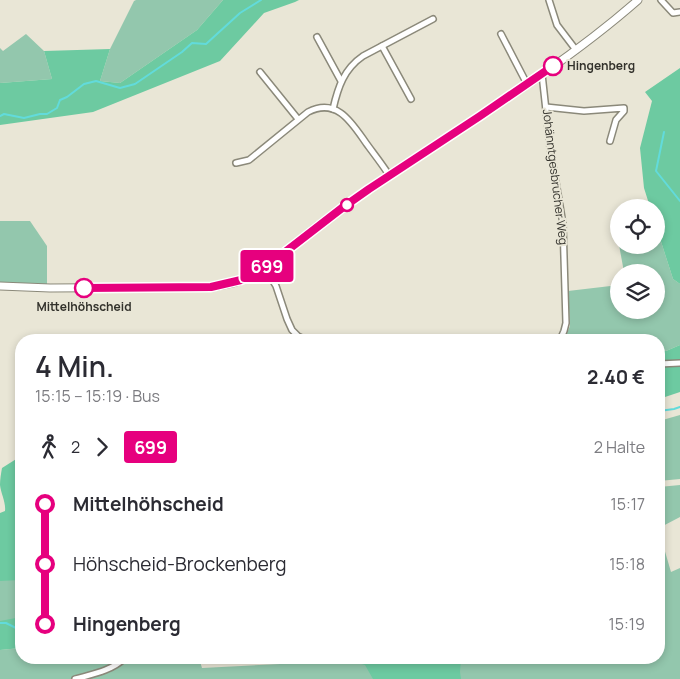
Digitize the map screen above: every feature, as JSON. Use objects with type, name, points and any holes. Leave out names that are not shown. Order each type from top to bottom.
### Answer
[{"type":"street","points":[[549,0],[557,24],[576,50]]},
{"type":"street","points":[[0,286],[50,288],[211,287],[241,280],[253,275],[266,268],[342,208],[389,175],[576,50],[638,0]]},
{"type":"street","points":[[661,0],[673,13],[680,12]]},
{"type":"street","points":[[332,109],[341,81],[359,59],[433,19]]},
{"type":"street","points":[[500,34],[527,84]]},
{"type":"street","points":[[317,37],[341,81]]},
{"type":"street","points":[[382,46],[410,99]]},
{"type":"street","points":[[260,72],[298,119]]},
{"type":"street","name":"Johänntgesbrucher Weg","points":[[542,74],[550,147],[563,224],[566,323],[562,334]]},
{"type":"street","points":[[546,107],[584,111],[624,108],[624,111],[616,120],[610,141]]},
{"type":"street","points":[[236,164],[249,160],[298,119],[313,110],[324,108],[342,113],[349,119],[389,175]]},
{"type":"street","points":[[266,268],[276,286],[287,319],[296,334]]},
{"type":"street","points":[[665,364],[680,363]]},
{"type":"street","points":[[76,679],[104,671],[117,664]]},
{"type":"green space","points":[[136,0],[223,0],[197,30],[120,83],[100,81],[110,49]]},
{"type":"green space","points":[[223,0],[299,0],[264,13],[220,61],[93,112],[0,125],[0,83],[52,79],[44,51],[110,49],[100,81],[120,83],[197,30]]},
{"type":"green space","points":[[26,34],[44,51],[52,79],[0,83],[0,48],[3,51]]},
{"type":"green space","points":[[680,68],[680,284],[673,279],[665,254],[665,199],[647,199],[644,188],[640,148],[652,101],[645,92]]},
{"type":"green space","points":[[0,221],[30,221],[47,246],[47,285],[0,284]]},
{"type":"green space","points":[[621,254],[665,254],[673,279],[680,284],[680,345],[665,351],[665,334],[567,334],[570,326],[568,291],[610,286],[610,319],[665,319],[665,264],[623,264]]},
{"type":"green space","points":[[680,345],[680,392],[665,397],[665,351]]},
{"type":"green space","points":[[680,415],[680,479],[665,480],[665,419]]},
{"type":"green space","points":[[15,460],[15,580],[0,581],[0,513],[5,511],[0,485],[2,468]]},
{"type":"green space","points":[[680,485],[680,517],[665,525],[665,486]]},
{"type":"green space","points":[[0,526],[15,538],[15,645],[0,646]]},
{"type":"green space","points":[[665,552],[671,572],[680,568],[680,679],[0,679],[0,650],[15,649],[15,664],[201,664],[202,668],[281,664],[665,664]]},
{"type":"green space","points":[[15,618],[15,649],[0,650],[0,621]]},
{"type":"green space","points":[[362,664],[461,664],[461,679],[373,679],[365,665]]},
{"type":"waterway","points":[[0,116],[4,114],[24,118],[47,114],[57,108],[60,100],[84,84],[96,81],[120,88],[135,84],[192,43],[206,44],[240,13],[261,0]]},
{"type":"waterway","points":[[664,132],[656,171],[680,201]]},
{"type":"waterway","points":[[665,410],[680,407]]},
{"type":"waterway","points":[[0,623],[6,623],[15,628]]},
{"type":"bus line","name":"699","points":[[84,288],[211,287],[229,284],[253,275],[266,268],[320,224],[389,175],[553,66]]},
{"type":"place","name":"Hingenberg","points":[[553,66]]},
{"type":"place","name":"Mittelhöhscheid","points":[[84,288]]}]
